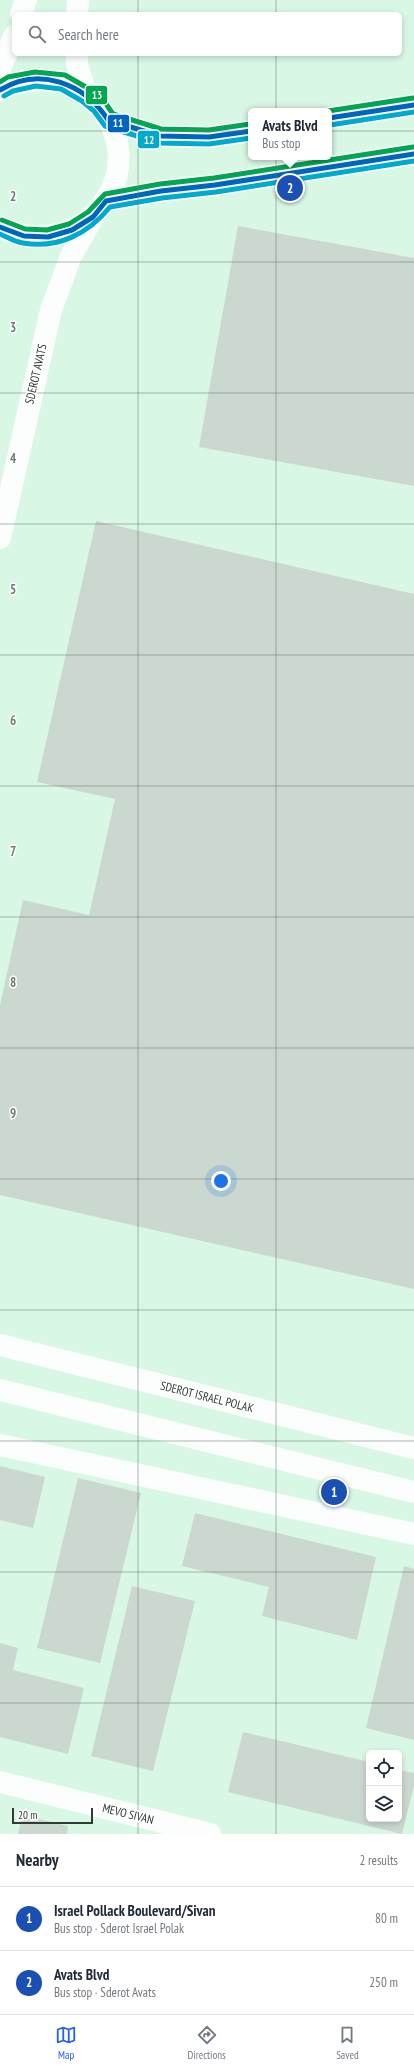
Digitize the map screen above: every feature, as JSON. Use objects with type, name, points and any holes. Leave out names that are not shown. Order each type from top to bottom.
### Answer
[{"type":"street","points":[[22,12],[26,0]]},
{"type":"street","points":[[77,12],[78,0]]},
{"type":"street","points":[[0,69],[12,41]]},
{"type":"street","points":[[77,56],[77,64],[86,95]]},
{"type":"street","name":"SDEROT AVATS","points":[[0,90],[10,84],[36,79],[63,82],[86,95],[99,106],[108,120],[116,140],[118,161],[114,182],[71,256],[51,310],[0,538]]},
{"type":"street","points":[[332,118],[414,105]]},
{"type":"street","points":[[108,120],[160,136],[209,137],[248,131]]},
{"type":"street","points":[[0,227],[24,236],[48,237],[72,230],[99,209],[162,191],[215,185],[414,154]]},
{"type":"street","name":"SDEROT ISRAEL POLAK","points":[[0,1345],[414,1448]]},
{"type":"street","points":[[0,1390],[414,1492]]},
{"type":"street","points":[[0,1445],[414,1534]]},
{"type":"street","name":"MEVO SIVAN","points":[[0,1782],[210,1834]]},
{"type":"shaded area","points":[[0,0],[414,0],[414,1834],[0,1834]]},
{"type":"building","points":[[238,226],[414,258],[414,486],[199,447]]},
{"type":"building","points":[[96,521],[414,594],[414,1289],[0,1195],[0,1005],[23,900],[89,915],[115,799],[37,782]]},
{"type":"building","points":[[0,1466],[45,1477],[33,1528],[0,1520]]},
{"type":"building","points":[[78,1478],[141,1493],[100,1663],[37,1648]]},
{"type":"building","points":[[195,1513],[376,1557],[357,1640],[262,1616],[269,1587],[182,1566]]},
{"type":"building","points":[[404,1566],[414,1569],[414,1740],[366,1728]]},
{"type":"building","points":[[132,1586],[195,1601],[153,1771],[91,1756]]},
{"type":"building","points":[[0,1643],[18,1648],[13,1670],[84,1688],[68,1754],[0,1737]]},
{"type":"building","points":[[243,1732],[366,1761],[366,1822],[402,1822],[402,1771],[414,1773],[414,1786],[402,1834],[228,1792]]},
{"type":"building","points":[[22,1815],[68,1826],[67,1834],[18,1834]]},
{"type":"transit line","name":"13","points":[[0,82],[8,77],[35,72],[65,75],[91,90],[104,101],[113,114],[161,129],[209,130],[248,124]]},
{"type":"transit line","name":"11","points":[[0,90],[15,83],[30,79],[45,79],[60,82],[74,88],[86,96],[98,107],[108,120],[160,136],[209,137],[248,131]]},
{"type":"transit line","name":"12","points":[[4,96],[13,91],[36,86],[61,89],[82,101],[94,111],[105,126],[159,143],[209,144],[248,138]]},
{"type":"transit line","name":"13","points":[[332,110],[413,98]]},
{"type":"transit line","name":"11","points":[[332,118],[414,105]]},
{"type":"transit line","name":"12","points":[[332,125],[414,112]]},
{"type":"transit line","name":"13","points":[[332,160],[413,147]]},
{"type":"transit line","name":"11","points":[[0,227],[24,236],[48,237],[72,230],[93,217],[106,201],[161,191],[215,185],[414,154]]},
{"type":"transit line","name":"13","points":[[2,220],[25,229],[47,230],[69,224],[88,212],[105,194],[160,184],[214,178],[330,160]]},
{"type":"transit line","name":"12","points":[[0,234],[14,241],[48,244],[82,232],[101,217],[110,207],[414,161]]},
{"type":"place","name":"Avats Blvd","points":[[290,188]]},
{"type":"place","name":"Israel Pollack Boulevard/Sivan","points":[[334,1492]]}]
